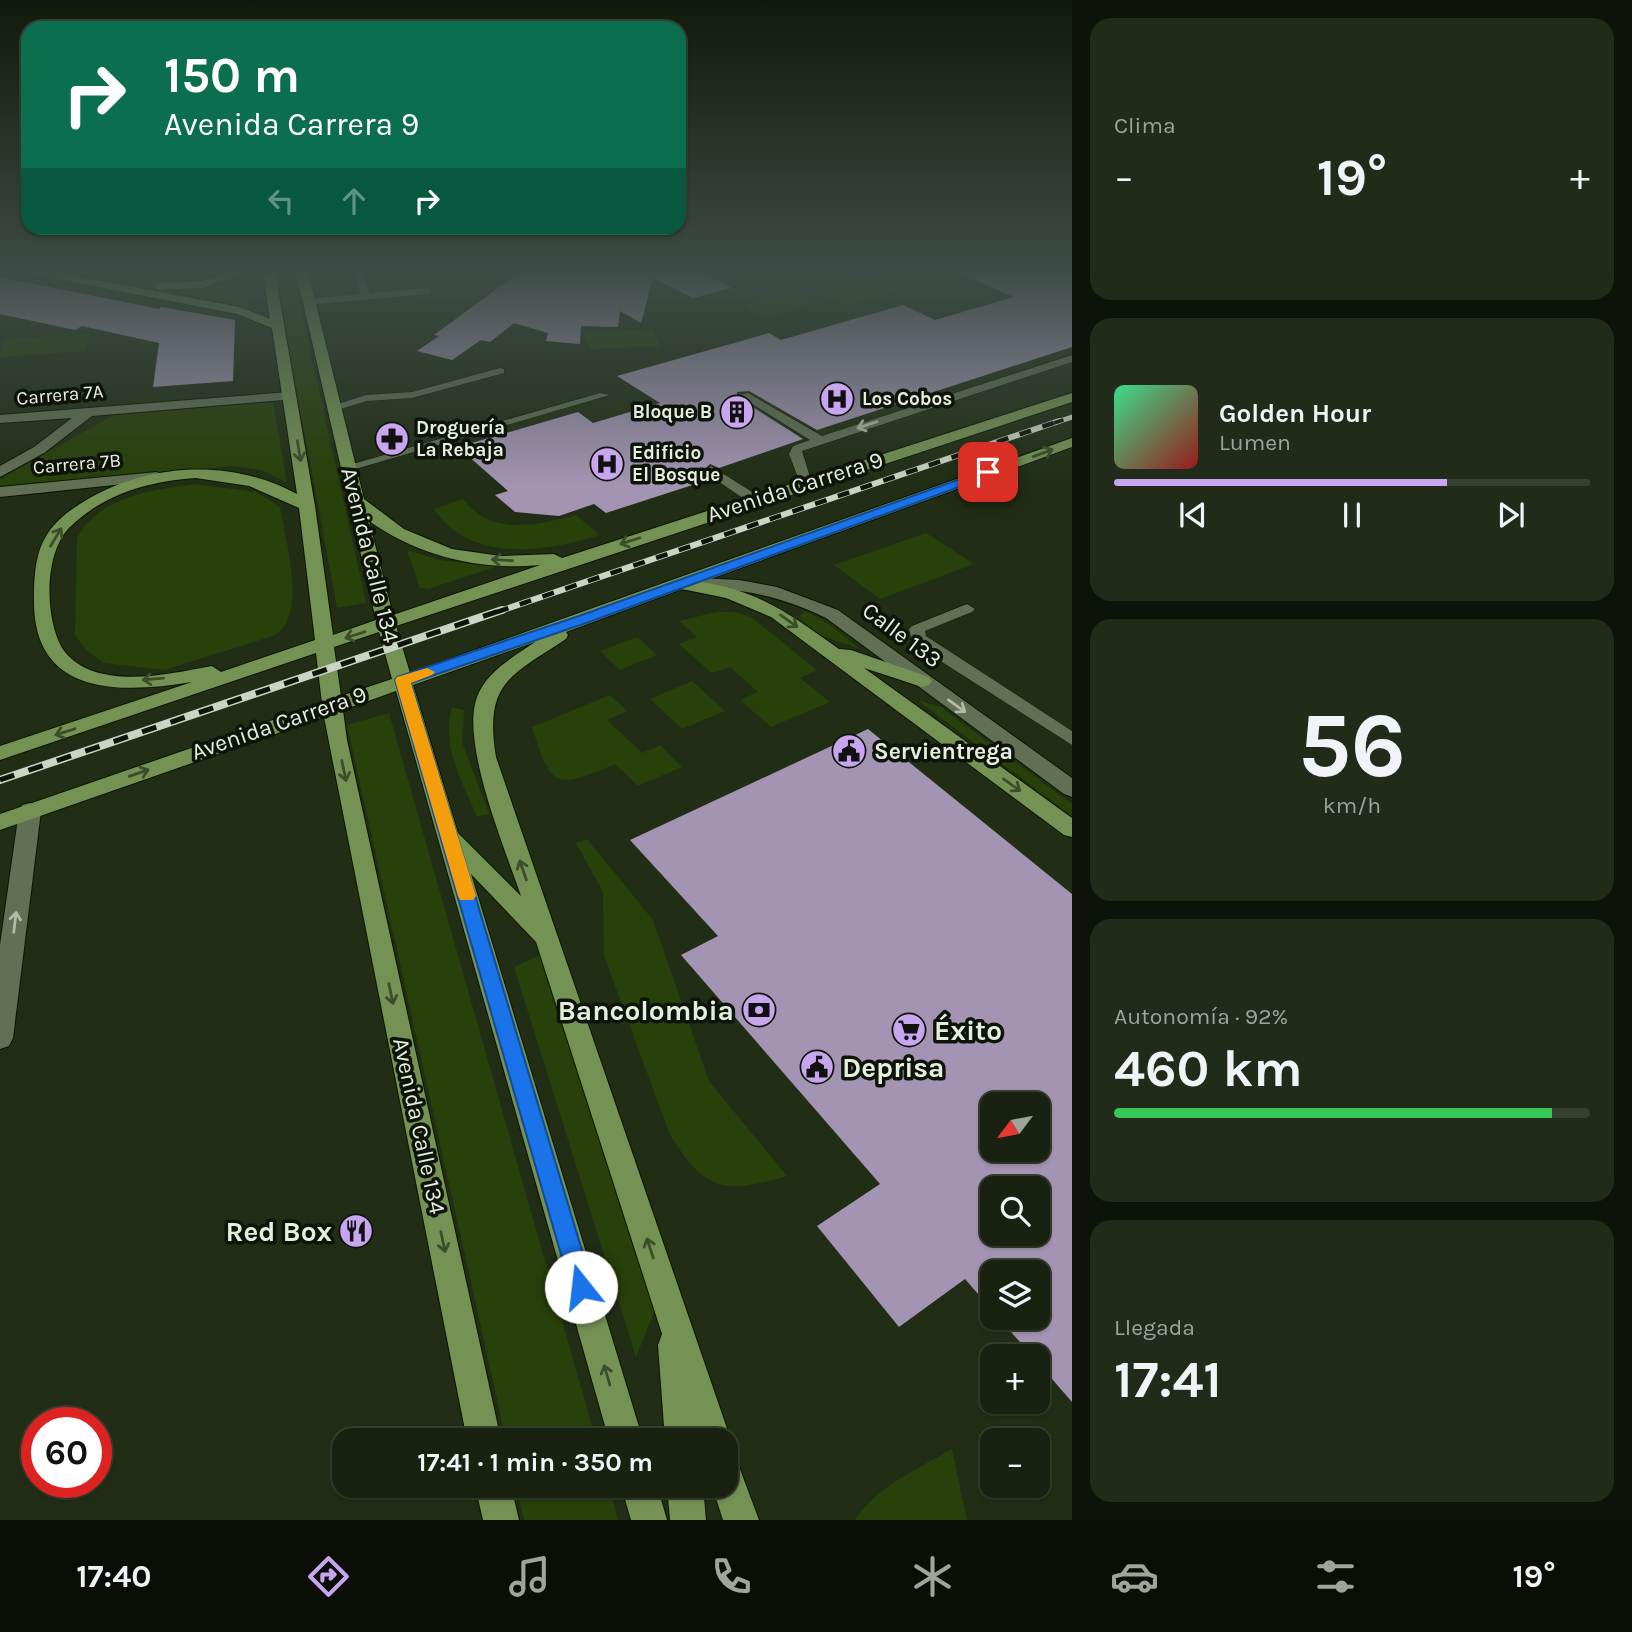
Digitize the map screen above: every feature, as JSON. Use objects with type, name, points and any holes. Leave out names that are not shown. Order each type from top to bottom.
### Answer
[{"type":"main road","name":"Avenida Calle 134","points":[[280,343],[307,506],[337,740],[481,1428]]},
{"type":"main road","name":"Avenida Calle 134","points":[[319,343],[386,625],[622,1428]]},
{"type":"main road","name":"Avenida Carrera 9","points":[[0,753],[594,553],[1072,397]]},
{"type":"main road","name":"Avenida Carrera 9","points":[[0,822],[332,704],[584,619],[1072,442]]},
{"type":"main road","points":[[269,663],[190,676],[130,681],[97,678],[77,672],[54,652],[43,626],[43,581],[52,538],[71,517],[99,498],[157,477],[226,474],[270,486],[307,506]]},
{"type":"main road","points":[[357,501],[381,523],[401,535],[447,552],[517,561],[541,561],[594,553]]},
{"type":"main road","points":[[679,584],[709,588],[763,604],[1072,829]]},
{"type":"main road","points":[[584,619],[508,669],[495,681],[486,693],[480,721],[486,757],[710,1428]]},
{"type":"main road","points":[[826,648],[922,681]]},
{"type":"main road","points":[[450,837],[547,939]]},
{"type":"main road","points":[[672,1313],[680,1428]]},
{"type":"main road","points":[[496,1498],[500,1520]]},
{"type":"main road","points":[[643,1498],[649,1520]]},
{"type":"main road","points":[[686,1498],[688,1520]]},
{"type":"main road","points":[[734,1498],[741,1520]]},
{"type":"street","name":"Carrera 7A","points":[[0,419],[290,396]]},
{"type":"street","points":[[0,472],[39,450],[88,412]]},
{"type":"street","name":"Carrera 7B","points":[[0,492],[157,477]]},
{"type":"street","name":"Calle 133","points":[[679,584],[745,585],[806,600],[832,614],[1072,789]]},
{"type":"street","points":[[0,1038],[30,811]]},
{"type":"lane","points":[[806,483],[795,454],[797,449],[1072,358]]},
{"type":"lane","points":[[334,407],[366,398],[412,395],[500,371]]},
{"type":"lane","points":[[348,467],[604,395]]},
{"type":"lane","points":[[744,395],[820,440]]},
{"type":"lane","points":[[711,470],[755,500]]},
{"type":"lane","points":[[967,609],[917,629],[919,637],[926,645],[1072,739]]},
{"type":"green space","points":[[3,343],[87,343],[85,351],[0,357]]},
{"type":"green space","points":[[288,343],[309,343],[366,603],[337,608]]},
{"type":"green space","points":[[588,343],[660,343],[661,346],[590,349]]},
{"type":"green space","points":[[273,402],[287,483],[262,470],[232,466],[0,487],[0,479],[114,415]]},
{"type":"green space","points":[[195,484],[256,492],[280,507],[292,577],[290,613],[284,627],[273,636],[164,670],[103,663],[86,650],[75,635],[77,538],[87,524],[113,504],[145,493]]},
{"type":"green space","points":[[463,499],[487,519],[501,523],[531,524],[576,515],[600,535],[534,549],[489,546],[468,539],[450,527],[434,509]]},
{"type":"green space","points":[[926,533],[974,564],[880,599],[834,565]]},
{"type":"green space","points":[[407,550],[440,560],[495,567],[428,589],[420,588]]},
{"type":"green space","points":[[806,611],[830,625],[860,649],[820,635],[798,617]]},
{"type":"green space","points":[[716,612],[735,612],[751,617],[817,670],[800,678],[830,702],[771,727],[740,700],[758,692],[730,667],[712,673],[679,644],[697,637],[679,621]]},
{"type":"green space","points":[[637,637],[657,655],[620,670],[600,651]]},
{"type":"green space","points":[[692,681],[725,711],[682,729],[650,699]]},
{"type":"green space","points":[[610,695],[627,711],[607,720],[642,753],[660,745],[682,767],[638,786],[615,764],[568,780],[551,773],[532,727]]},
{"type":"green space","points":[[917,700],[941,707],[1072,804],[1072,816]]},
{"type":"green space","points":[[452,707],[464,710],[462,742],[489,814],[477,817],[455,764],[449,736]]},
{"type":"green space","points":[[389,713],[593,1428],[503,1428],[347,725]]},
{"type":"green space","points":[[587,839],[653,920],[709,1081],[787,1176],[747,1185],[719,1184],[695,1168],[670,1135],[604,956],[603,892],[576,843]]},
{"type":"green space","points":[[540,955],[655,1310],[636,1357],[514,967]]},
{"type":"green space","points":[[952,1449],[967,1520],[855,1520],[886,1488]]},
{"type":"green space","points":[[519,1498],[612,1498],[618,1520],[524,1520]]},
{"type":"building","points":[[159,343],[234,343],[233,381],[153,387]]},
{"type":"building","points":[[429,343],[477,343],[452,360],[417,351]]},
{"type":"building","points":[[734,343],[1072,343],[1072,347],[817,430],[749,391],[737,392],[737,397],[803,439],[719,468],[710,464],[703,471],[711,479],[606,513],[594,504],[559,516],[515,512],[495,495],[508,491],[458,447],[578,412],[593,423],[660,403],[617,376]]},
{"type":"building","name":"Éxito","points":[[868,729],[1072,894],[1072,1402],[1050,1377],[1050,1344],[1022,1344],[1009,1330],[1050,1330],[1050,1260],[980,1260],[980,1296],[965,1279],[899,1327],[817,1226],[880,1184],[681,955],[718,936],[630,840]]},
{"type":"railway","points":[[1054,423],[1072,417]]},
{"type":"railway","points":[[497,612],[1059,421]]},
{"type":"railway","points":[[0,780],[502,610]]},
{"type":"slow traffic","points":[[427,672],[402,680],[467,896]]},
{"type":"place","name":"Los Cobos","points":[[837,399]]},
{"type":"place","name":"Bloque B","points":[[737,412]]},
{"type":"place","name":"Droguería La Rebaja","points":[[392,439]]},
{"type":"place","name":"Edificio El Bosque","points":[[607,464]]},
{"type":"place","name":"Servientrega","points":[[849,751]]},
{"type":"place","name":"Bancolombia","points":[[759,1010]]},
{"type":"place","name":"Éxito","points":[[909,1030]]},
{"type":"place","name":"Deprisa","points":[[817,1067]]},
{"type":"place","name":"Red Box","points":[[356,1231]]},
{"type":"route","points":[[581,1287],[402,680],[584,619],[988,472]]}]
